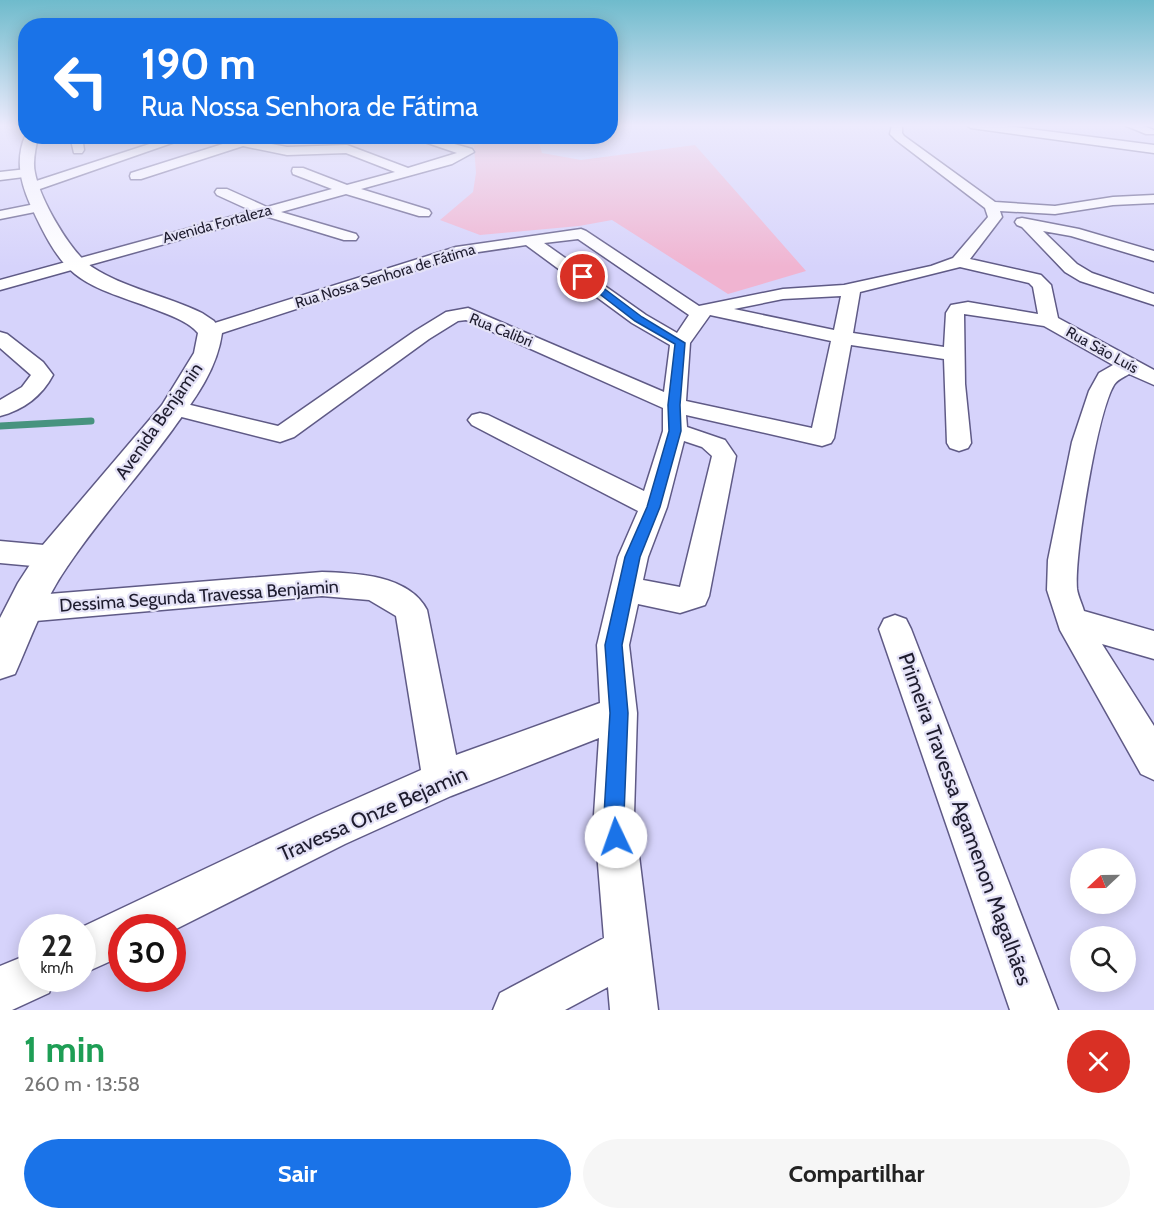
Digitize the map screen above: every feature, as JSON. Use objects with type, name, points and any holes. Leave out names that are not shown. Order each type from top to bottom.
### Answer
[{"type":"street","points":[[32,172],[33,189],[74,262],[103,280],[175,309],[204,325],[209,331]]},
{"type":"street","points":[[0,215],[33,189],[82,172]]},
{"type":"street","points":[[133,172],[147,191]]},
{"type":"street","points":[[136,176],[148,172]]},
{"type":"street","points":[[301,172],[345,189],[424,213]]},
{"type":"street","name":"Avenida Fortaleza","points":[[0,285],[74,262],[407,172]]},
{"type":"street","points":[[943,172],[993,212],[1028,224],[1096,237],[1154,256]]},
{"type":"street","points":[[0,176],[33,189]]},
{"type":"street","points":[[222,192],[264,211],[350,237]]},
{"type":"street","points":[[993,212],[1055,210],[1113,201],[1154,199]]},
{"type":"street","points":[[959,262],[993,212]]},
{"type":"street","points":[[1028,224],[1071,268],[1086,277],[1154,300]]},
{"type":"street","name":"Rua Nossa Senhora de Fátima","points":[[209,331],[462,250],[581,234],[703,311]]},
{"type":"street","points":[[529,240],[639,319],[680,343]]},
{"type":"street","points":[[634,1010],[614,815],[619,713],[614,645],[633,557],[653,507],[674,418],[680,343],[703,311],[783,294],[824,293],[852,288],[915,275],[959,262],[1035,279],[1042,285],[1049,321]]},
{"type":"street","points":[[674,418],[822,438],[852,288]]},
{"type":"street","name":"Rua São Luís","points":[[955,355],[957,339],[955,313],[958,309],[968,308],[1049,321],[1154,379]]},
{"type":"street","points":[[703,311],[955,355],[959,443]]},
{"type":"street","name":"Rua Calibri","points":[[174,408],[280,434],[422,336],[453,316],[462,314],[476,317],[674,418]]},
{"type":"street","name":"Avenida Benjamin","points":[[0,661],[24,609],[55,557],[138,456],[202,366],[210,337],[209,331]]},
{"type":"street","points":[[0,338],[36,366],[42,375],[38,384],[29,393],[0,409]]},
{"type":"street","points":[[1128,365],[1107,378],[1100,391],[1084,442],[1063,560],[1062,590],[1071,621],[1154,761]]},
{"type":"street","points":[[625,589],[680,600],[694,596],[724,456],[716,444],[674,418]]},
{"type":"street","points":[[480,420],[653,507]]},
{"type":"street","points":[[0,552],[55,557]]},
{"type":"street","name":"Dessima Segunda Travessa Benjamin","points":[[24,609],[322,584],[371,586],[396,598],[411,610],[442,780]]},
{"type":"street","points":[[1071,621],[1154,645]]},
{"type":"street","name":"Primeira Travessa Agamenon Magalhães","points":[[895,629],[1034,1010]]},
{"type":"street","name":"Travessa Onze Bejamin","points":[[159,914],[331,830],[442,780],[619,713]]},
{"type":"street","points":[[517,1010],[627,951]]},
{"type":"street","points":[[0,991],[18,983]]},
{"type":"shaded area","points":[[719,172],[806,271],[728,294],[612,220],[579,226],[480,235],[440,220],[473,192],[476,173]]},
{"type":"waterway","points":[[0,426],[91,421]]},
{"type":"route","points":[[583,277],[639,319],[680,343],[674,405],[675,431],[653,507],[633,557],[614,645],[619,713],[614,815],[616,837]]}]
